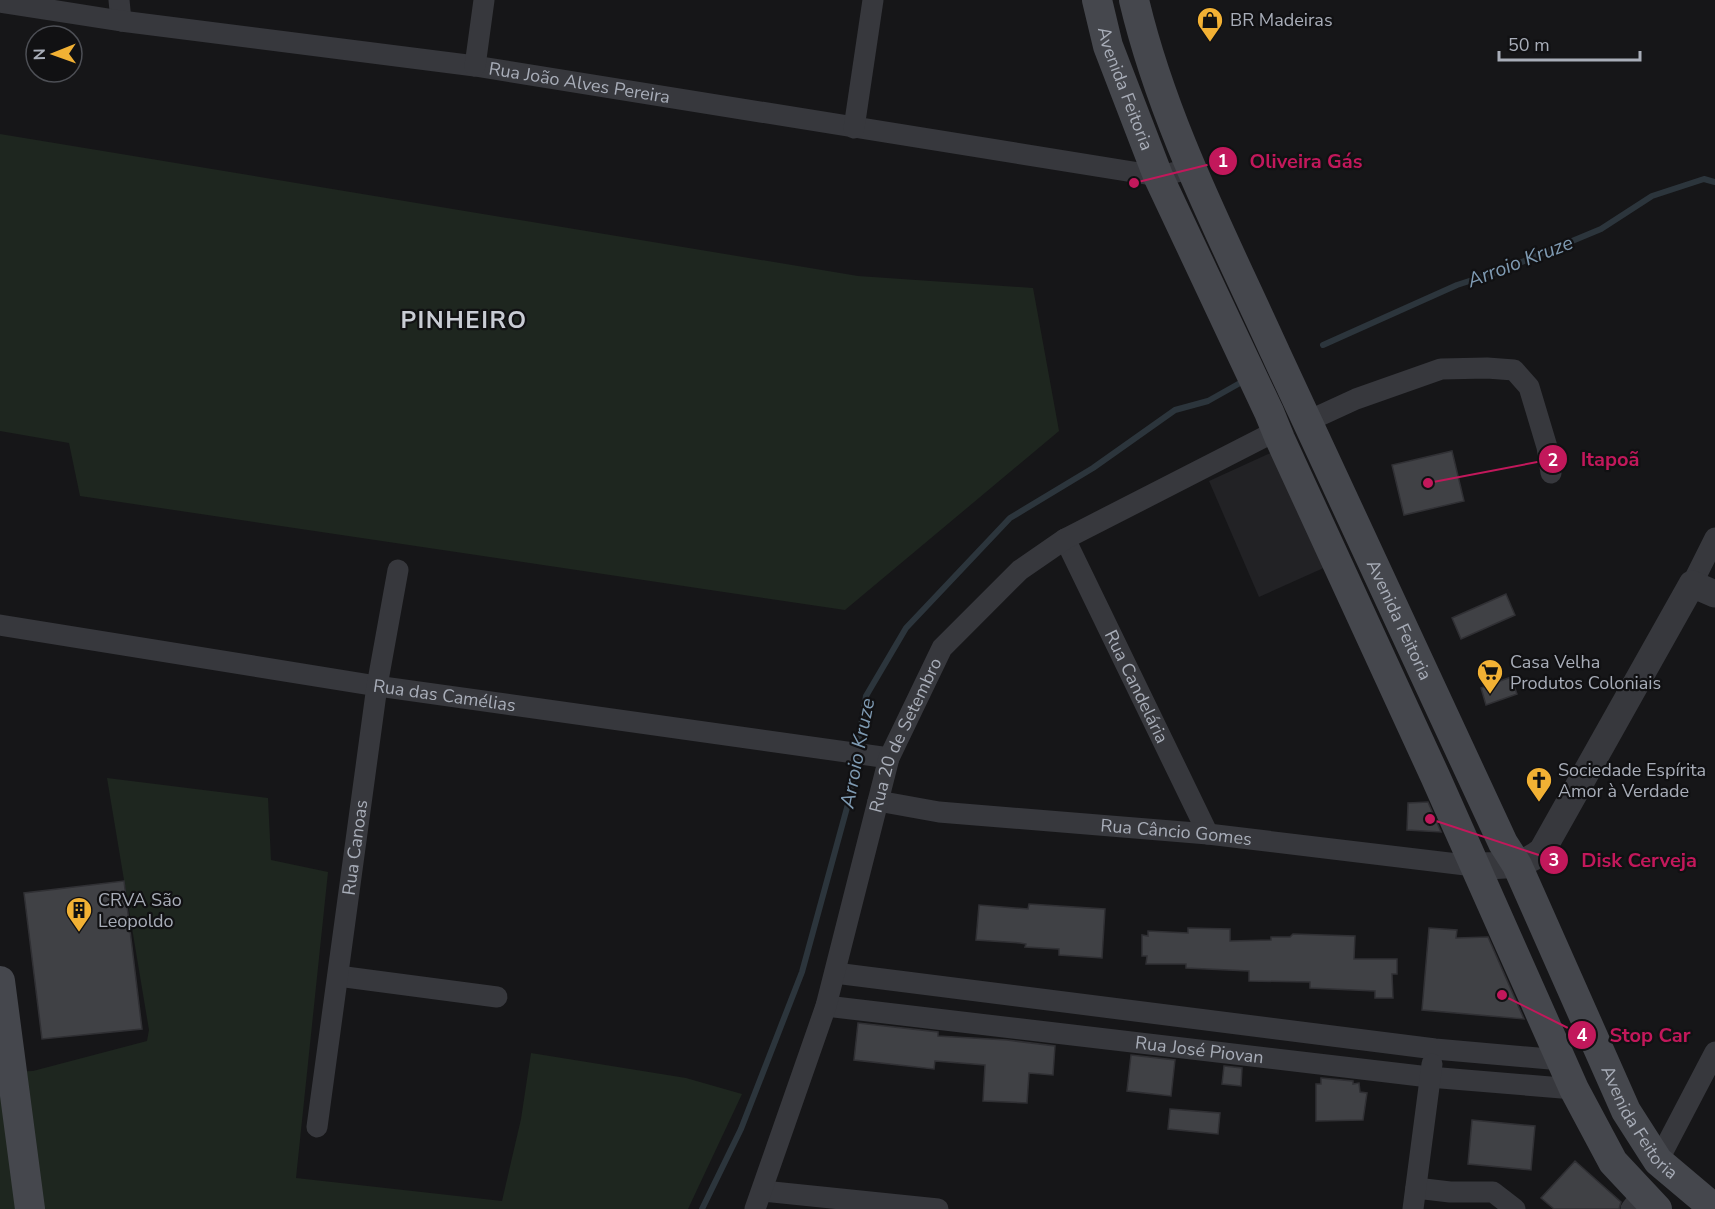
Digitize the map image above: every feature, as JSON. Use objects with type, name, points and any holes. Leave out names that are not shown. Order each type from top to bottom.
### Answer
[{"type":"main road","name":"Avenida Feitoria","points":[[1096,0],[1108,46],[1158,176],[1435,776],[1574,1089],[1613,1162],[1644,1204]]},
{"type":"main road","name":"Avenida Feitoria","points":[[1134,0],[1146,49],[1191,169],[1503,843],[1516,865],[1626,1111],[1658,1161],[1715,1209]]},
{"type":"main road","points":[[1272,421],[1302,411]]},
{"type":"main road","points":[[0,981],[30,1209]]},
{"type":"street","points":[[119,0],[122,21]]},
{"type":"street","points":[[475,66],[484,0]]},
{"type":"street","points":[[854,128],[873,0]]},
{"type":"street","name":"Rua João Alves Pereira","points":[[0,2],[122,21],[475,66],[1158,176]]},
{"type":"street","points":[[1158,176],[1191,169]]},
{"type":"street","points":[[1302,411],[1356,399],[1441,369],[1514,370],[1528,387],[1547,447],[1551,473]]},
{"type":"street","name":"Rua 20 de Setembro","points":[[759,1200],[826,1006],[889,758],[942,648],[1020,570],[1065,539],[1272,421]]},
{"type":"street","points":[[1474,866],[1516,865],[1531,860],[1542,851],[1703,589],[1715,538]]},
{"type":"street","name":"Rua Candelária","points":[[1065,539],[1208,834]]},
{"type":"street","name":"Rua Canoas","points":[[317,1127],[377,686],[398,570]]},
{"type":"street","name":"Rua das Camélias","points":[[0,625],[377,686],[889,758]]},
{"type":"street","name":"Rua Câncio Gomes","points":[[878,801],[939,812],[1208,834],[1474,866]]},
{"type":"street","name":"Rua José Piovan","points":[[835,973],[1435,1049],[1562,1060]]},
{"type":"street","points":[[338,976],[497,997]]},
{"type":"street","name":"Rua José Piovan","points":[[826,1006],[1429,1077],[1574,1089]]},
{"type":"street","points":[[1435,1049],[1429,1077],[1414,1198],[1450,1192],[1493,1192],[1515,1209]]},
{"type":"street","points":[[1658,1161],[1715,1052]]},
{"type":"street","points":[[759,1200],[938,1209]]},
{"type":"shaded area","points":[[0,134],[858,276],[1033,288],[1059,431],[845,610],[80,496],[69,443],[0,431]]},
{"type":"shaded area","points":[[1277,450],[1328,566],[1259,597],[1209,481]]},
{"type":"shaded area","points":[[107,778],[268,798],[271,860],[328,872],[296,1178],[502,1201],[521,1119],[531,1053],[686,1078],[742,1094],[688,1209],[0,1209],[0,1072],[33,1071],[147,1041],[149,1030]]},
{"type":"building","points":[[1452,451],[1464,501],[1404,515],[1392,465]]},
{"type":"building","points":[[1506,594],[1515,615],[1461,639],[1452,618]]},
{"type":"building","points":[[1511,677],[1517,694],[1486,705],[1481,688]]},
{"type":"building","points":[[1428,802],[1441,832],[1407,830],[1408,803]]},
{"type":"building","name":"CRVA São Leopoldo","points":[[124,881],[142,1029],[42,1039],[24,893]]},
{"type":"building","points":[[1029,904],[1105,909],[1102,958],[1059,955],[1059,949],[1025,947],[1026,944],[1020,943],[976,940],[979,905],[1028,909]]},
{"type":"building","points":[[1188,928],[1230,929],[1230,941],[1271,940],[1271,937],[1290,937],[1293,934],[1355,936],[1354,959],[1397,959],[1397,974],[1392,974],[1393,998],[1375,998],[1375,991],[1310,988],[1310,982],[1249,981],[1249,971],[1186,968],[1186,964],[1146,964],[1147,956],[1142,956],[1142,935],[1148,936],[1148,931],[1188,933]]},
{"type":"building","points":[[1429,928],[1457,930],[1456,938],[1488,937],[1524,1019],[1422,1010]]},
{"type":"building","points":[[858,1023],[938,1032],[938,1036],[1007,1040],[1055,1046],[1053,1075],[1029,1073],[1027,1103],[983,1101],[985,1065],[935,1061],[934,1069],[854,1060]]},
{"type":"building","points":[[1131,1055],[1175,1060],[1171,1096],[1127,1091]]},
{"type":"building","points":[[1224,1066],[1242,1068],[1241,1086],[1222,1084]]},
{"type":"building","points":[[1321,1078],[1359,1083],[1360,1092],[1367,1093],[1363,1120],[1316,1121],[1316,1084],[1321,1084]]},
{"type":"building","points":[[1170,1109],[1220,1113],[1218,1134],[1168,1129]]},
{"type":"building","points":[[1472,1120],[1535,1126],[1531,1170],[1468,1164]]},
{"type":"building","points":[[1575,1161],[1621,1202],[1619,1209],[1554,1209],[1541,1198]]},
{"type":"waterway","name":"Arroio Kruze","points":[[1323,345],[1457,285],[1500,271],[1601,229],[1652,196],[1704,179],[1715,182]]},
{"type":"waterway","name":"Arroio Kruze","points":[[702,1209],[741,1129],[802,972],[848,804],[866,696],[906,628],[1010,518],[1093,468],[1175,410],[1208,401],[1240,383]]},
{"type":"place","name":"BR Madeiras","points":[[1210,43]]},
{"type":"place","name":"Oliveira Gás","points":[[1134,183]]},
{"type":"place","name":"Itapoã","points":[[1428,483]]},
{"type":"place","name":"Casa Velha Produtos Coloniais","points":[[1490,695]]},
{"type":"place","name":"Sociedade Espírita Amor à Verdade","points":[[1539,803]]},
{"type":"place","name":"Disk Cerveja","points":[[1430,819]]},
{"type":"place","name":"CRVA São Leopoldo","points":[[79,933]]},
{"type":"place","name":"Stop Car","points":[[1502,995]]},
{"type":"district","name":"PINHEIRO","points":[[464,320]]}]
